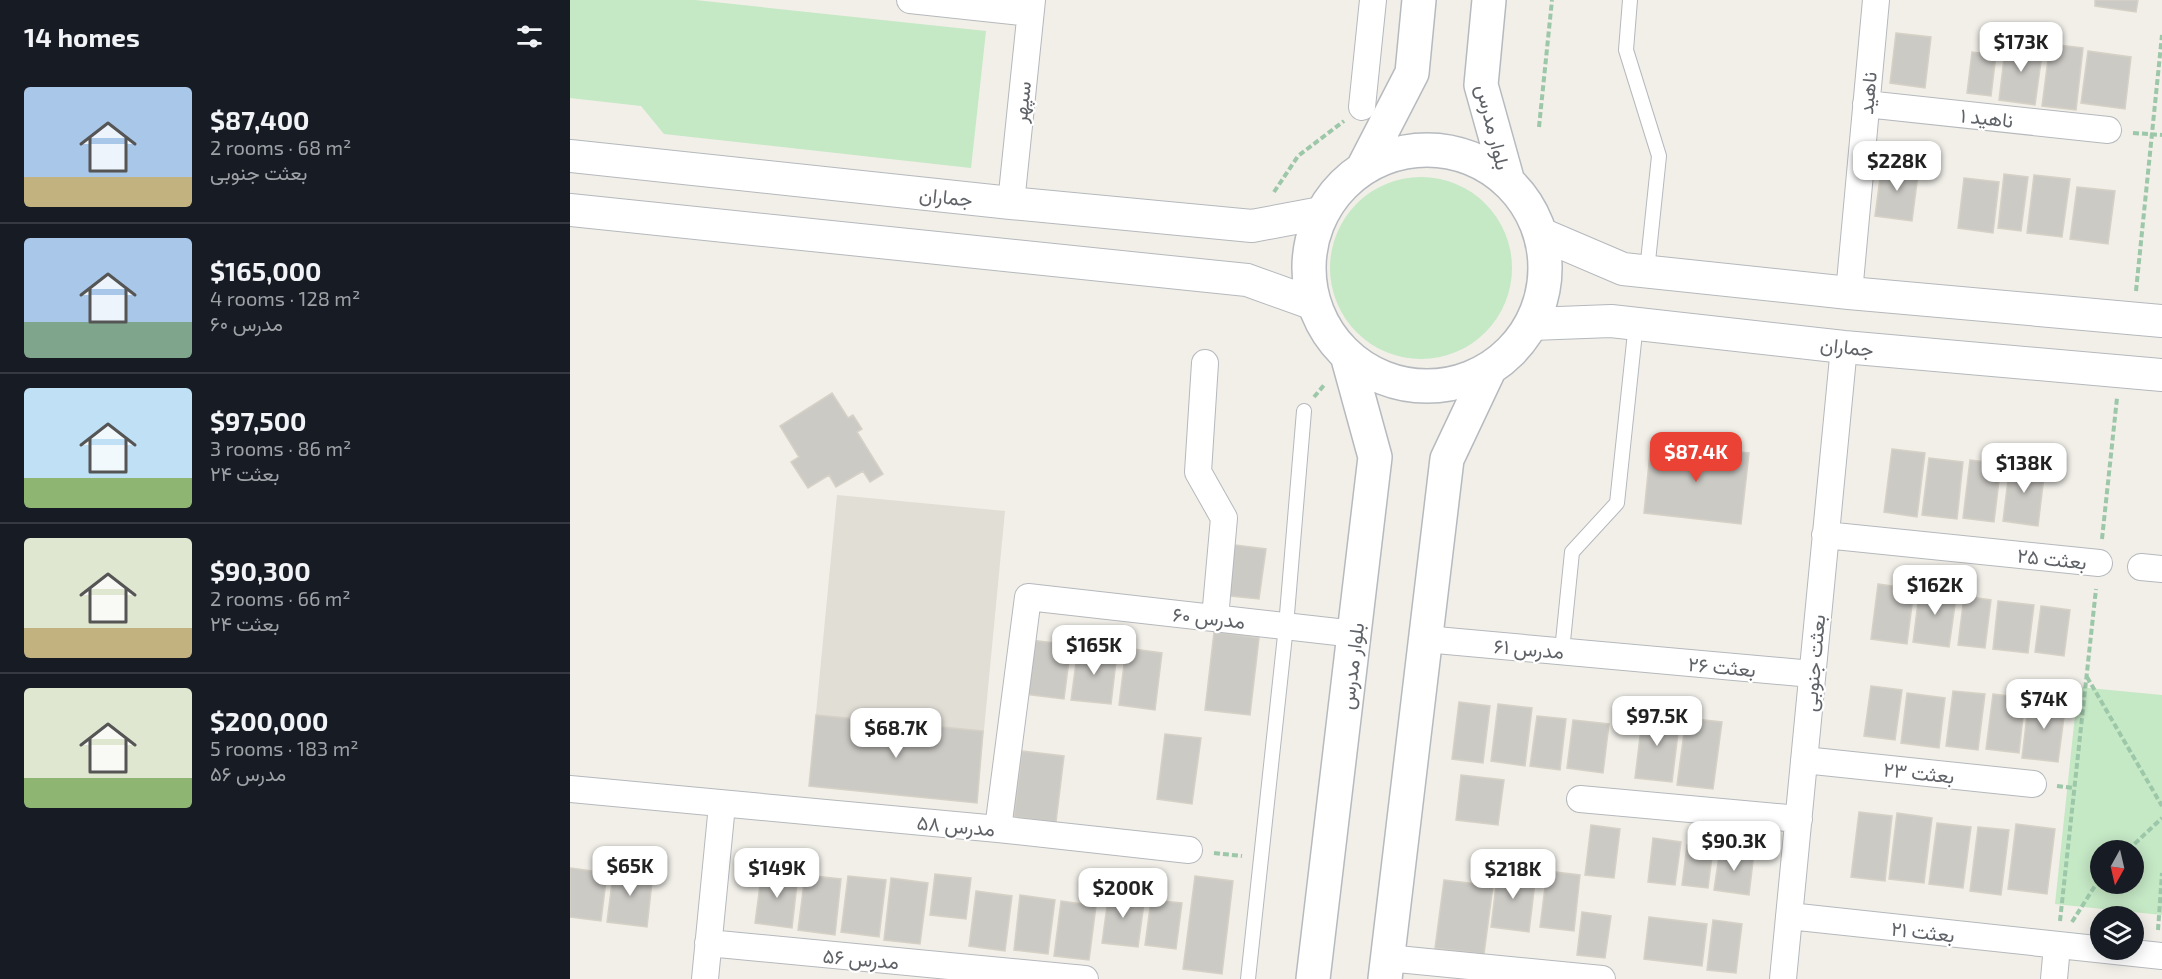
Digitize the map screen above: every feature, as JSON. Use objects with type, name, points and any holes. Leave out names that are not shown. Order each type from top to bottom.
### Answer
[{"type":"main road","points":[[1363,168],[1412,73],[1419,0]]},
{"type":"main road","name":"بلوار مدرس","points":[[1489,0],[1480,85],[1508,182]]},
{"type":"main road","points":[[1423,150],[1454,152],[1483,164],[1508,182],[1528,206],[1541,234],[1546,264],[1543,295],[1532,324],[1514,349],[1490,368],[1462,381],[1432,386],[1402,383],[1372,373],[1347,355],[1327,332],[1314,304],[1308,273],[1311,243],[1321,213],[1339,188],[1363,168],[1392,155],[1423,150]]},
{"type":"main road","name":"بلوار مدرس","points":[[1313,979],[1375,457],[1347,355]]},
{"type":"main road","points":[[1386,969],[1447,459],[1490,368]]},
{"type":"street","points":[[910,0],[1031,7]]},
{"type":"street","points":[[1362,107],[1373,0]]},
{"type":"street","name":"ناهید","points":[[1849,293],[1876,0]]},
{"type":"street","name":"سپهر","points":[[1011,203],[1031,7]]},
{"type":"street","name":"ناهید ۱","points":[[1866,104],[2108,130]]},
{"type":"street","name":"جماران","points":[[570,156],[1011,203],[1252,225],[1321,213]]},
{"type":"street","points":[[570,210],[1247,280],[1314,304]]},
{"type":"street","points":[[1541,234],[1623,269],[1849,293],[2147,320]]},
{"type":"street","name":"جماران","points":[[1532,324],[1611,321],[1636,323],[1844,346],[2162,375]]},
{"type":"street","name":"بعثت جنوبی","points":[[1783,979],[1844,346]]},
{"type":"street","points":[[1205,363],[1198,472],[1224,518],[1215,618]]},
{"type":"street","name":"بعثت ۲۵","points":[[1825,536],[2099,563]]},
{"type":"street","name":"مدرس ۶۰","points":[[998,829],[1028,597],[1355,634]]},
{"type":"street","name":"مدرس ۶۱","points":[[1425,639],[1632,658]]},
{"type":"street","name":"بعثت ۲۶","points":[[1632,658],[1812,674]]},
{"type":"street","name":"بعثت ۲۳","points":[[1804,760],[2033,784]]},
{"type":"street","name":"مدرس ۵۸","points":[[570,789],[998,829],[1189,850]]},
{"type":"street","points":[[1580,799],[1799,819]]},
{"type":"street","points":[[705,979],[722,805]]},
{"type":"street","name":"بعثت ۲۱","points":[[1789,916],[2159,956]]},
{"type":"street","name":"مدرس ۵۶","points":[[708,943],[1085,979]]},
{"type":"street","points":[[2054,979],[2057,946]]},
{"type":"street","points":[[1386,969],[1602,979]]},
{"type":"lane","points":[[1630,0],[1626,50],[1659,156],[1647,271]]},
{"type":"lane","points":[[1562,651],[1572,552],[1617,503],[1636,323]]},
{"type":"lane","points":[[1248,979],[1286,626],[1304,411]]},
{"type":"path","points":[[1539,127],[1552,0]]},
{"type":"path","points":[[2147,320],[2152,134],[2162,35]]},
{"type":"path","points":[[1252,225],[1298,156],[1362,107]]},
{"type":"path","points":[[2152,134],[2162,135]]},
{"type":"path","points":[[2057,946],[2120,371]]},
{"type":"path","points":[[2087,676],[2162,806]]},
{"type":"path","points":[[2139,840],[2162,818]]},
{"type":"path","points":[[1189,850],[1261,858]]},
{"type":"path","points":[[2159,956],[2162,873]]},
{"type":"path","points":[[2057,946],[2090,894]]},
{"type":"shaded area","points":[[837,495],[1005,511],[977,803],[809,786]]},
{"type":"green space","points":[[570,0],[695,0],[986,31],[971,168],[664,134],[641,106],[570,98]]},
{"type":"green space","points":[[1421,177],[1456,184],[1472,192],[1485,204],[1497,217],[1505,233],[1512,268],[1505,303],[1497,319],[1485,332],[1472,344],[1456,352],[1421,359],[1386,352],[1370,344],[1357,332],[1345,319],[1337,303],[1330,268],[1337,233],[1345,217],[1357,204],[1370,192],[1386,184]]},
{"type":"green space","points":[[2078,687],[2162,695],[2162,915],[2144,913],[2144,906],[2090,908],[2055,904]]},
{"type":"building","points":[[2095,0],[2138,0],[2136,12],[2095,6]]},
{"type":"building","points":[[1896,33],[1931,37],[1925,88],[1890,83]]},
{"type":"building","points":[[2006,42],[2043,47],[2035,105],[1999,100]]},
{"type":"building","points":[[2050,44],[2083,48],[2076,110],[2042,106]]},
{"type":"building","points":[[2088,51],[2131,57],[2125,109],[2081,103]]},
{"type":"building","points":[[1972,52],[1996,55],[1991,96],[1967,93]]},
{"type":"building","points":[[1882,163],[1919,167],[1912,221],[1875,216]]},
{"type":"building","points":[[2004,174],[2028,177],[2021,231],[1998,228]]},
{"type":"building","points":[[2034,175],[2070,179],[2062,237],[2027,233]]},
{"type":"building","points":[[1964,178],[1999,182],[1993,233],[1958,228]]},
{"type":"building","points":[[2077,187],[2115,191],[2108,244],[2070,239]]},
{"type":"building","points":[[832,393],[848,418],[853,415],[862,429],[857,432],[883,474],[870,482],[863,471],[836,487],[829,475],[808,488],[791,462],[799,457],[780,426]]},
{"type":"building","points":[[1651,443],[1749,453],[1741,524],[1644,513]]},
{"type":"building","points":[[1892,449],[1925,453],[1917,517],[1884,512]]},
{"type":"building","points":[[1929,458],[1963,462],[1957,519],[1922,515]]},
{"type":"building","points":[[1970,460],[2001,464],[1994,522],[1963,518]]},
{"type":"building","points":[[2010,463],[2045,468],[2038,526],[2003,521]]},
{"type":"building","points":[[1227,544],[1266,549],[1259,599],[1221,595]]},
{"type":"building","points":[[1878,584],[1914,589],[1907,644],[1871,639]]},
{"type":"building","points":[[1920,586],[1957,591],[1949,647],[1913,642]]},
{"type":"building","points":[[1964,596],[1991,600],[1985,648],[1958,645]]},
{"type":"building","points":[[1998,601],[2034,605],[2028,653],[1993,649]]},
{"type":"building","points":[[2041,606],[2070,610],[2064,656],[2035,652]]},
{"type":"building","points":[[1214,632],[1259,638],[1250,715],[1205,710]]},
{"type":"building","points":[[1030,640],[1071,645],[1064,699],[1024,694]]},
{"type":"building","points":[[1078,648],[1117,653],[1111,704],[1071,700]]},
{"type":"building","points":[[1126,648],[1162,653],[1155,710],[1119,705]]},
{"type":"building","points":[[1871,686],[1902,690],[1895,740],[1864,736]]},
{"type":"building","points":[[1953,691],[1985,694],[1978,750],[1946,746]]},
{"type":"building","points":[[1907,693],[1945,698],[1939,748],[1901,743]]},
{"type":"building","points":[[1993,694],[2025,698],[2019,753],[1986,749]]},
{"type":"building","points":[[2029,698],[2066,702],[2058,762],[2022,758]]},
{"type":"building","points":[[1459,702],[1490,706],[1483,763],[1452,759]]},
{"type":"building","points":[[1498,704],[1532,708],[1525,766],[1491,761]]},
{"type":"building","points":[[1643,712],[1680,717],[1672,782],[1635,778]]},
{"type":"building","points":[[816,715],[983,731],[977,803],[809,786]]},
{"type":"building","points":[[1537,716],[1566,719],[1560,770],[1530,766]]},
{"type":"building","points":[[1686,718],[1722,722],[1713,789],[1677,785]]},
{"type":"building","points":[[1573,720],[1609,724],[1603,773],[1567,768]]},
{"type":"building","points":[[1165,734],[1201,738],[1192,804],[1157,799]]},
{"type":"building","points":[[1022,751],[1064,756],[1056,822],[1014,817]]},
{"type":"building","points":[[1461,775],[1504,780],[1498,825],[1456,820]]},
{"type":"building","points":[[1859,812],[1892,816],[1885,881],[1851,877]]},
{"type":"building","points":[[1897,813],[1932,818],[1924,883],[1889,879]]},
{"type":"building","points":[[1937,823],[1971,827],[1963,888],[1929,884]]},
{"type":"building","points":[[2016,824],[2055,829],[2047,894],[2008,889]]},
{"type":"building","points":[[1591,825],[1620,829],[1614,878],[1585,875]]},
{"type":"building","points":[[1978,827],[2009,830],[2001,895],[1970,891]]},
{"type":"building","points":[[1653,838],[1681,842],[1675,885],[1648,882]]},
{"type":"building","points":[[1687,845],[1713,848],[1708,888],[1682,885]]},
{"type":"building","points":[[1720,849],[1754,853],[1749,895],[1714,890]]},
{"type":"building","points":[[614,867],[653,873],[647,927],[607,922]]},
{"type":"building","points":[[570,868],[607,873],[601,921],[570,917]]},
{"type":"building","points":[[1498,869],[1536,874],[1529,932],[1491,927]]},
{"type":"building","points":[[762,870],[798,875],[792,928],[755,923]]},
{"type":"building","points":[[1547,871],[1580,875],[1574,931],[1540,927]]},
{"type":"building","points":[[935,874],[971,878],[966,919],[930,915]]},
{"type":"building","points":[[805,875],[841,879],[835,935],[798,930]]},
{"type":"building","points":[[848,876],[886,880],[879,937],[841,932]]},
{"type":"building","points":[[1195,876],[1233,881],[1222,974],[1183,969]]},
{"type":"building","points":[[891,878],[928,883],[920,944],[884,940]]},
{"type":"building","points":[[1444,880],[1493,886],[1484,954],[1435,948]]},
{"type":"building","points":[[976,891],[1012,896],[1005,951],[969,946]]},
{"type":"building","points":[[1109,891],[1145,896],[1138,947],[1102,943]]},
{"type":"building","points":[[1020,895],[1055,900],[1048,954],[1014,950]]},
{"type":"building","points":[[1151,900],[1182,903],[1176,949],[1145,945]]},
{"type":"building","points":[[1061,901],[1096,906],[1089,960],[1054,956]]},
{"type":"building","points":[[1582,912],[1611,916],[1605,958],[1577,955]]},
{"type":"building","points":[[1649,917],[1707,924],[1702,966],[1644,959]]},
{"type":"building","points":[[1713,920],[1742,924],[1736,973],[1707,970]]}]
